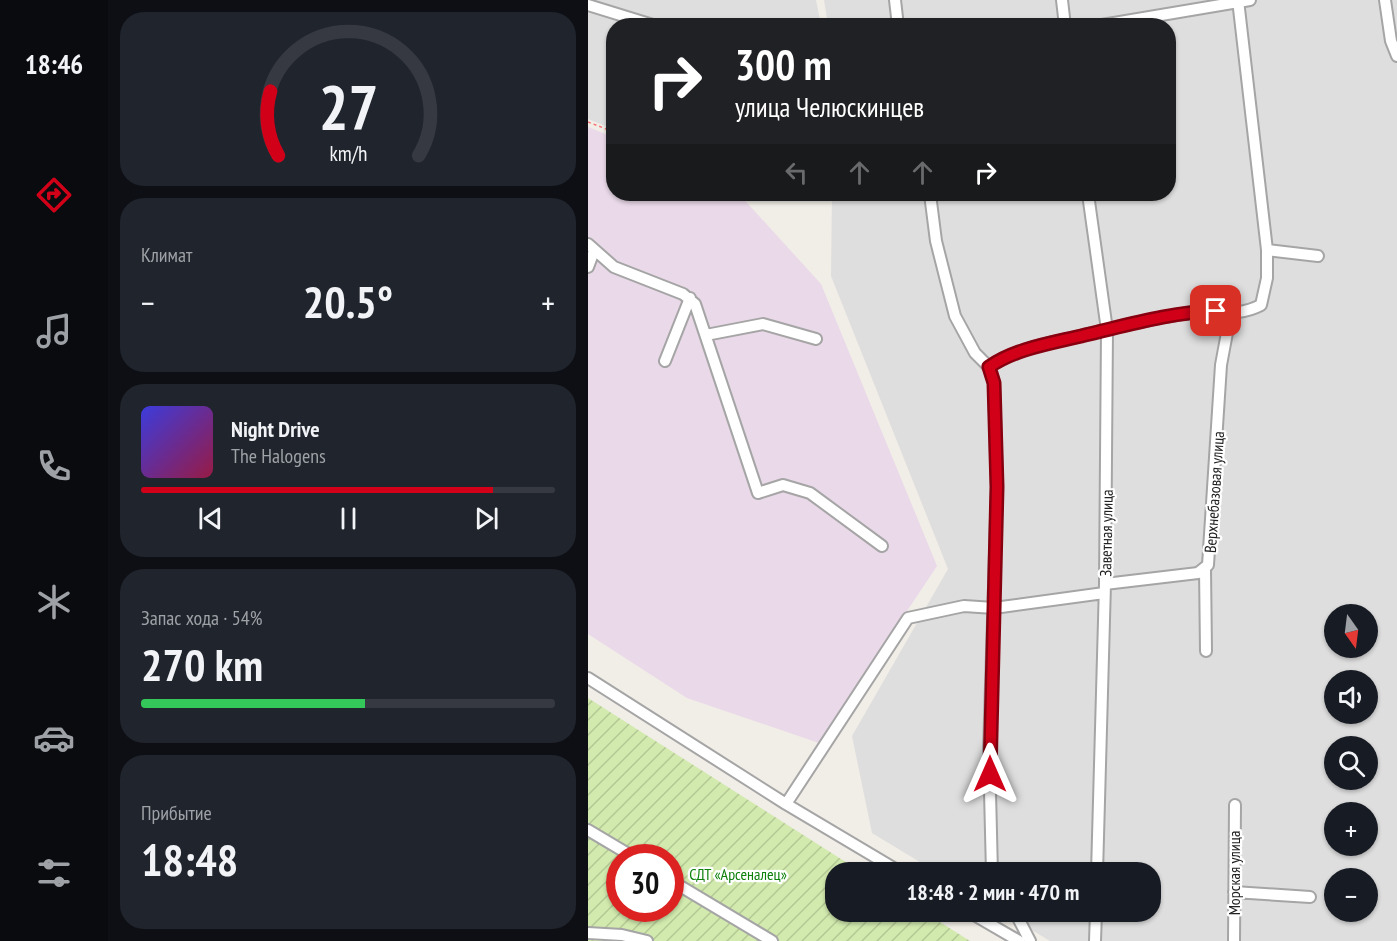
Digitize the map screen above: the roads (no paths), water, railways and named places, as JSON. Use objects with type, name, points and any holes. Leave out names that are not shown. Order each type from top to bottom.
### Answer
[{"type":"street","points":[[895,0],[897,18]]},
{"type":"street","points":[[1062,0],[1064,18]]},
{"type":"street","points":[[1385,0],[1391,41],[1397,56]]},
{"type":"street","points":[[989,367],[1029,349],[1107,330],[1196,312],[1216,311],[1234,315],[1261,305],[1264,298],[1266,250],[1242,1],[1143,18]]},
{"type":"street","points":[[588,5],[630,18]]},
{"type":"street","points":[[931,201],[936,241],[955,316],[975,353],[989,367],[994,383],[997,487],[990,751],[992,862]]},
{"type":"street","name":"Заветная улица","points":[[1089,201],[1107,330],[1105,588],[1097,862]]},
{"type":"street","points":[[588,267],[591,248]]},
{"type":"street","points":[[591,248],[614,267],[690,298],[698,309],[758,493],[783,485],[810,493],[882,546]]},
{"type":"street","points":[[1266,250],[1318,256]]},
{"type":"street","points":[[665,361],[690,298]]},
{"type":"street","name":"Верхнебазовая улица","points":[[786,804],[908,618],[964,606],[994,608],[1198,573],[1205,569],[1210,547],[1221,365],[1227,333],[1234,315]]},
{"type":"street","points":[[706,335],[763,324],[816,339]]},
{"type":"street","points":[[1205,569],[1206,651]]},
{"type":"street","points":[[588,678],[786,804],[884,862]]},
{"type":"street","name":"Морская улица","points":[[1234,941],[1235,805]]},
{"type":"street","points":[[588,830],[612,844]]},
{"type":"street","points":[[684,888],[772,941]]},
{"type":"street","points":[[1234,892],[1310,897]]},
{"type":"street","points":[[986,922],[1019,941]]},
{"type":"street","points":[[1020,922],[1030,941]]},
{"type":"street","points":[[1095,941],[1096,922]]},
{"type":"street","points":[[588,933],[622,935],[646,941]]},
{"type":"park label","name":"СДТ «Арсеналец»","points":[[738,874]]}]
